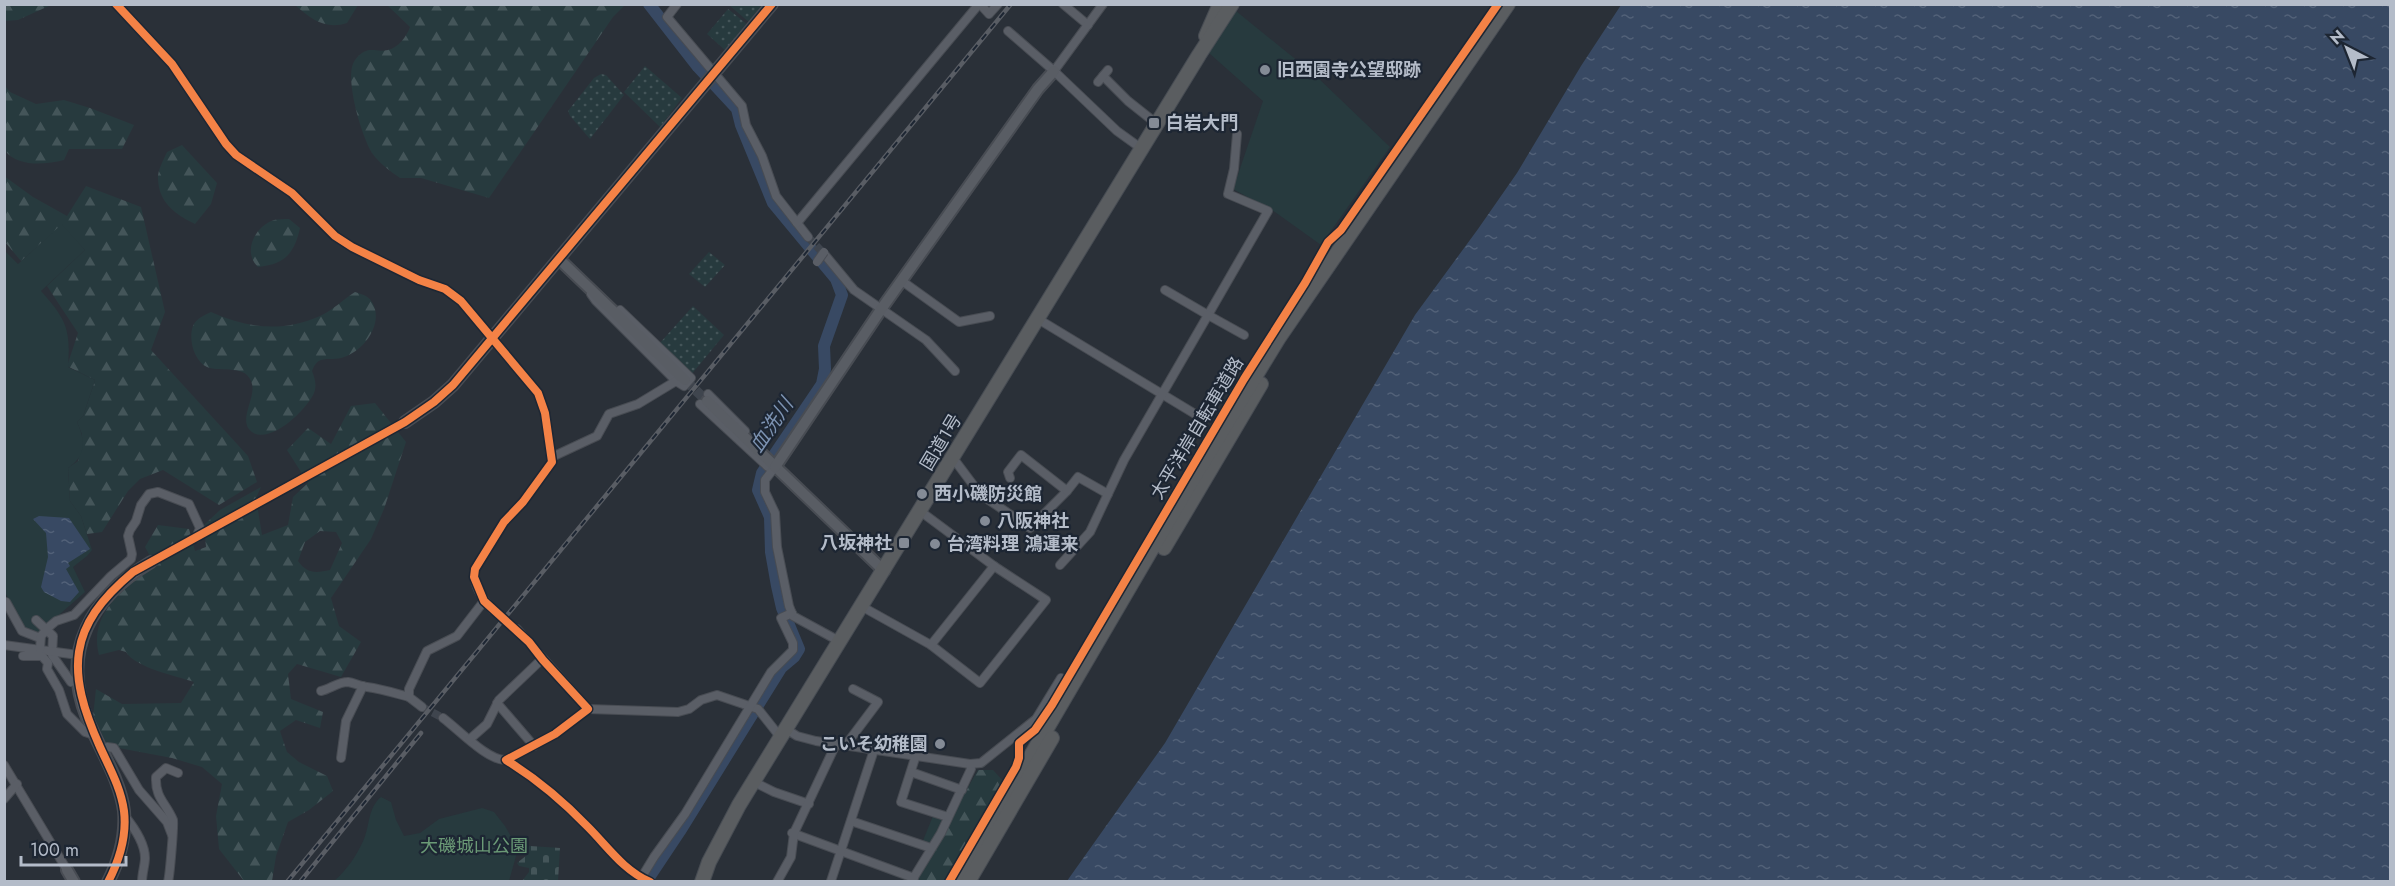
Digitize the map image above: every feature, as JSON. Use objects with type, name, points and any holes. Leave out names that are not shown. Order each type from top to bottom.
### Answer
[{"type":"highway","name":"国道1号","points":[[1199,55],[1220,4]]},
{"type":"highway","name":"国道1号","points":[[702,882],[722,836],[754,782],[1232,4]]},
{"type":"highway","points":[[957,882],[1188,487],[1278,339],[1508,4]]},
{"type":"highway","points":[[968,882],[1286,343],[1518,4]]},
{"type":"street","points":[[116,4],[172,64],[226,144],[236,155],[292,193],[335,236],[352,247],[419,280],[445,289],[461,301],[538,393],[544,413],[552,462],[523,502],[504,522],[475,568],[474,577],[484,601],[493,610]]},
{"type":"street","points":[[677,4],[667,17],[711,77],[742,106],[746,125],[762,156],[776,196],[808,237]]},
{"type":"street","points":[[405,422],[434,402],[453,385],[772,4]]},
{"type":"street","points":[[797,223],[979,4],[989,14],[998,4]]},
{"type":"street","points":[[1063,4],[1088,25]]},
{"type":"street","points":[[788,615],[777,547],[775,513],[765,492],[765,480],[770,462],[1038,89],[1103,4]]},
{"type":"street","points":[[1008,31],[1117,131],[1142,149]]},
{"type":"street","points":[[1103,76],[1128,101],[1157,124]]},
{"type":"street","points":[[1060,565],[1090,532],[1124,460],[1268,211],[1227,194],[1234,169],[1237,134]]},
{"type":"street","points":[[817,262],[825,253],[840,268],[854,290],[926,340],[955,371]]},
{"type":"street","points":[[552,457],[597,436],[609,414],[645,400],[681,381],[560,260]]},
{"type":"street","points":[[902,280],[959,322],[990,316]]},
{"type":"street","points":[[1165,290],[1244,335]]},
{"type":"street","points":[[1038,319],[1195,414]]},
{"type":"street","points":[[705,400],[884,571]]},
{"type":"street","points":[[1010,478],[1008,472],[1021,455],[1067,490]]},
{"type":"street","points":[[953,458],[980,494],[1030,528],[1078,477],[1108,494]]},
{"type":"street","points":[[40,649],[40,638],[46,630],[56,621],[74,615],[111,576],[131,559],[128,536],[141,505],[149,494],[158,492],[189,504],[200,528],[196,538]]},
{"type":"street","points":[[861,606],[931,645],[980,683],[1046,600],[994,566],[921,511]]},
{"type":"street","points":[[108,882],[123,843],[124,815],[119,790],[94,735],[81,698],[78,655],[84,631],[99,606],[120,583],[151,562]]},
{"type":"street","points":[[931,645],[994,566]]},
{"type":"street","points":[[409,697],[409,689],[427,651],[457,636],[484,601]]},
{"type":"street","points":[[6,602],[22,631],[40,638]]},
{"type":"street","points":[[506,760],[535,778],[588,826],[625,867],[645,880],[754,707],[771,672],[793,650],[793,643],[781,618],[788,615],[839,642]]},
{"type":"street","points":[[36,620],[53,636],[52,656],[71,682]]},
{"type":"street","points":[[517,627],[542,659],[588,710]]},
{"type":"street","points":[[4,645],[78,655]]},
{"type":"street","points":[[23,656],[42,656],[48,663],[47,669],[59,690],[67,714],[85,732],[94,735]]},
{"type":"street","points":[[470,739],[487,724],[497,703],[542,659]]},
{"type":"street","points":[[443,718],[487,755],[506,760],[534,746],[588,710],[678,712],[689,709],[701,700],[717,695],[754,707],[784,734],[846,746],[970,764],[981,763],[1036,719],[1061,678]]},
{"type":"street","points":[[321,691],[349,682],[377,687],[409,697],[422,706]]},
{"type":"street","points":[[341,758],[346,721],[363,686]]},
{"type":"street","points":[[846,746],[881,701],[853,689]]},
{"type":"street","points":[[497,703],[534,746]]},
{"type":"street","points":[[777,882],[791,857],[793,833],[836,744]]},
{"type":"street","points":[[101,750],[107,747],[114,748],[139,790],[167,822],[172,835]]},
{"type":"street","points":[[832,881],[874,750]]},
{"type":"street","points":[[916,755],[901,802],[948,817]]},
{"type":"street","points":[[793,833],[913,880],[962,790],[971,769],[970,764]]},
{"type":"street","points":[[4,765],[74,882]]},
{"type":"street","points":[[168,882],[172,867],[173,821],[159,799],[156,777],[166,768],[178,773]]},
{"type":"street","points":[[911,772],[962,790]]},
{"type":"street","points":[[754,782],[774,792],[809,804]]},
{"type":"street","points":[[4,799],[17,784]]},
{"type":"street","points":[[124,815],[134,827],[143,846],[145,858],[142,882]]},
{"type":"street","points":[[851,820],[932,848]]},
{"type":"green space","points":[[5,4],[51,5],[18,20],[5,21]]},
{"type":"green space","points":[[295,5],[358,5],[347,23],[332,25],[313,19]]},
{"type":"green space","points":[[387,5],[625,5],[613,17],[489,198],[421,178],[400,178],[372,153],[363,134],[355,106],[352,92],[352,68],[355,60],[364,52],[392,49],[407,34],[410,27]]},
{"type":"green space","points":[[729,5],[765,5],[750,23]]},
{"type":"green space","points":[[728,9],[748,25],[726,51],[707,34]]},
{"type":"green space","points":[[1236,11],[1315,75],[1390,147],[1321,245],[1275,212],[1233,189],[1263,101],[1209,53]]},
{"type":"green space","points":[[645,66],[682,98],[660,127],[624,92]]},
{"type":"green space","points":[[601,74],[606,75],[624,95],[590,139],[568,111],[594,78]]},
{"type":"green space","points":[[5,86],[10,92],[36,104],[64,100],[134,125],[122,149],[69,149],[64,160],[40,164],[17,160],[5,151]]},
{"type":"green space","points":[[182,145],[217,183],[211,204],[195,224],[169,207],[159,187],[159,172],[167,152]]},
{"type":"green space","points":[[4,176],[33,197],[67,216],[86,186],[141,207],[165,312],[151,350],[248,456],[257,482],[219,505],[163,470],[140,479],[128,491],[102,532],[87,534],[81,516],[70,501],[68,468],[78,461],[82,434],[77,422],[83,416],[95,380],[67,366],[78,333],[47,286],[85,250],[62,225],[21,261],[5,242]]},
{"type":"green space","points":[[289,219],[300,228],[295,245],[282,260],[258,267],[251,254],[256,234],[267,223]]},
{"type":"green space","points":[[62,224],[85,250],[41,291],[56,309],[65,325],[69,343],[68,367],[95,380],[83,416],[77,422],[83,448],[78,458],[68,468],[70,501],[81,516],[92,550],[73,567],[85,592],[36,635],[25,633],[5,592],[4,250],[18,264]]},
{"type":"green space","points":[[709,252],[725,265],[705,287],[689,274]]},
{"type":"green space","points":[[355,292],[368,298],[375,309],[375,324],[368,338],[351,354],[316,363],[312,371],[315,382],[314,393],[304,408],[288,423],[269,434],[260,435],[252,432],[246,422],[253,390],[249,377],[239,371],[213,369],[202,364],[193,349],[191,337],[194,324],[211,312],[251,325],[292,325],[325,314]]},
{"type":"green space","points":[[693,306],[724,335],[691,375],[659,344]]},
{"type":"green space","points":[[375,403],[406,442],[384,509],[371,539],[331,598],[339,626],[361,642],[341,677],[297,664],[288,674],[291,699],[323,712],[320,728],[296,720],[280,731],[287,752],[299,762],[327,776],[333,791],[309,810],[288,822],[276,856],[272,881],[244,881],[219,849],[216,816],[222,784],[202,767],[172,758],[108,746],[93,717],[96,689],[122,704],[181,703],[194,682],[147,667],[131,658],[126,652],[119,650],[99,655],[97,640],[99,626],[104,614],[121,593],[155,565],[145,547],[158,525],[189,529],[195,551],[206,547],[204,525],[220,510],[261,487],[256,498],[262,535],[288,525],[293,497],[308,483],[287,450],[308,428],[331,444],[351,406]],"holes":[[[320,531],[336,532],[342,543],[330,570],[312,572],[301,565],[298,561],[305,542]]]},
{"type":"green space","points":[[978,770],[993,770],[1003,781],[944,881],[914,882]]},
{"type":"green space","name":"大磯城山公園","points":[[381,797],[391,802],[404,836],[420,833],[439,819],[482,808],[494,812],[518,849],[509,881],[334,881],[358,851],[366,833],[371,811]]},
{"type":"green space","points":[[933,816],[944,820],[931,845],[922,843]]},
{"type":"green space","points":[[530,846],[560,848],[558,881],[522,881],[529,872],[529,868],[519,866],[517,863],[527,855],[521,849]]},
{"type":"water","points":[[1621,5],[2390,5],[2390,881],[1067,881],[1165,743],[1415,315],[1517,173],[1581,66]]},
{"type":"water","points":[[39,516],[69,518],[90,549],[68,563],[70,566],[66,569],[79,592],[70,602],[61,601],[44,592],[41,587],[48,557],[46,533],[33,519]]},
{"type":"waterway","name":"血洗川","points":[[646,882],[781,668],[794,657],[799,649],[782,608],[771,552],[770,517],[758,490],[762,473],[822,384],[825,369],[824,346],[842,295],[836,279],[773,203],[741,125],[737,109],[698,67],[649,4]]},
{"type":"tunnel","points":[[808,237],[825,255]]},
{"type":"tunnel","points":[[685,380],[707,401]]},
{"type":"tunnel","points":[[151,562],[405,422]]},
{"type":"tunnel","points":[[493,610],[517,629]]},
{"type":"tunnel","points":[[422,707],[443,718]]},
{"type":"railway","points":[[287,882],[1011,4]]},
{"type":"railway","points":[[300,882],[421,733]]},
{"type":"cycle path","points":[[116,4],[172,64],[226,144],[236,155],[292,193],[335,236],[352,247],[419,280],[445,289],[461,301],[538,393],[545,413],[552,462],[523,502],[504,522],[475,569],[474,577],[484,601],[529,642],[588,709],[555,734],[506,760],[549,791],[579,817],[624,865],[650,882]]},
{"type":"cycle path","points":[[108,882],[122,847],[124,811],[117,786],[89,720],[78,673],[79,652],[85,632],[95,612],[111,592],[133,572],[405,422],[434,402],[453,385],[772,4]]},
{"type":"cycle path","name":"太平洋岸自転車道路","points":[[949,882],[1016,767],[1019,758],[1019,743],[1035,730],[1052,705],[1244,379],[1305,283],[1328,242],[1341,230],[1498,4]]},
{"type":"place","name":"旧西園寺公望邸跡","points":[[1265,70]]},
{"type":"place","name":"白岩大門","points":[[1154,123]]},
{"type":"place","name":"西小磯防災館","points":[[922,494]]},
{"type":"place","name":"八阪神社","points":[[985,521]]},
{"type":"place","name":"八坂神社","points":[[904,543]]},
{"type":"place","name":"台湾料理 鴻運来","points":[[935,544]]},
{"type":"place","name":"こいそ幼稚園","points":[[940,744]]}]
